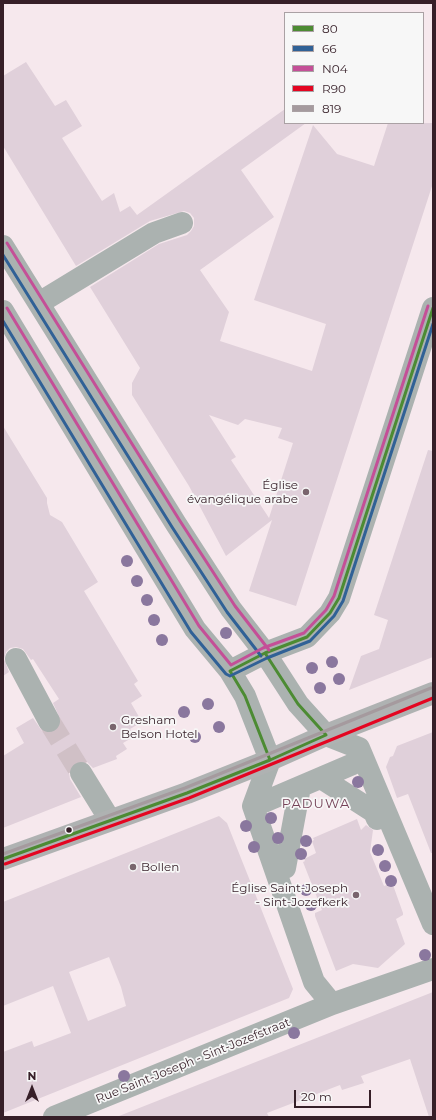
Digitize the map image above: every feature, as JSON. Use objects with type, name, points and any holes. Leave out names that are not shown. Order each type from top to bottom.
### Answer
[{"type":"main road","points":[[3,859],[187,793],[270,760],[326,735],[433,693]]},
{"type":"street","points":[[17,333],[42,309],[154,233],[182,223]]},
{"type":"street","points":[[3,246],[176,524],[231,609],[265,653],[298,704],[326,735],[359,748],[433,924]]},
{"type":"street","points":[[230,671],[265,653],[307,637],[330,614],[339,598],[433,308]]},
{"type":"street","points":[[3,311],[195,629],[230,671],[245,696],[270,760],[253,806],[314,982],[332,1004]]},
{"type":"street","points":[[16,659],[49,721]]},
{"type":"street","points":[[264,802],[353,764]]},
{"type":"street","points":[[81,773],[110,820]]},
{"type":"street","points":[[321,778],[374,812],[377,819]]},
{"type":"street","points":[[285,868],[300,787]]},
{"type":"street","name":"Rue Saint-Joseph - Sint-Jozefstraat","points":[[54,1117],[332,1004],[433,969]]},
{"type":"building","points":[[26,62],[55,106],[66,100],[82,126],[62,138],[102,201],[114,193],[120,212],[130,206],[137,215],[284,110],[284,124],[305,124],[241,170],[274,217],[200,270],[229,312],[220,341],[312,371],[326,324],[254,300],[313,125],[337,154],[374,166],[388,124],[433,123],[433,183],[296,606],[249,591],[272,520],[226,556],[189,486],[132,395],[132,383],[140,368],[90,287],[159,244],[187,235],[194,226],[194,218],[190,213],[184,211],[150,221],[76,266],[3,146],[3,76]],"holes":[[[209,415],[238,425],[245,419],[282,428],[278,438],[293,443],[269,518],[231,460],[236,457]]]},
{"type":"building","points":[[3,426],[47,498],[50,515],[62,522],[98,582],[84,591],[138,681],[134,684],[142,696],[131,703],[142,722],[130,729],[135,736],[123,743],[127,749],[116,756],[117,759],[93,768],[87,762],[81,761],[75,762],[70,767],[70,779],[81,797],[3,828],[3,756],[24,743],[16,728],[33,718],[42,731],[49,733],[55,732],[59,728],[61,721],[53,703],[59,699],[33,659],[31,660],[23,649],[16,647],[10,648],[6,652],[4,659],[9,672],[3,676]]},
{"type":"building","points":[[428,450],[433,451],[433,657],[349,690],[361,656],[379,649],[388,620],[374,615]]},
{"type":"building","points":[[433,732],[433,853],[431,853],[408,794],[397,798],[386,767],[397,746]]},
{"type":"building","points":[[219,816],[227,823],[293,989],[289,998],[3,1113],[3,1052],[32,1041],[34,1047],[71,1033],[53,986],[3,1006],[3,902]],"holes":[[[109,957],[121,987],[126,1006],[88,1021],[69,972]]]},
{"type":"building","name":"Église Saint-Joseph - Sint-Jozefkerk","points":[[357,819],[361,830],[366,825],[373,830],[370,852],[384,886],[390,884],[391,886],[393,885],[403,913],[403,915],[396,919],[405,944],[378,968],[353,964],[336,971],[315,916],[315,913],[322,910],[303,862],[305,861],[304,859],[316,853],[312,841],[314,840],[313,838]]},
{"type":"building","points":[[433,992],[433,1117],[429,1117],[410,1059],[361,1076],[364,1083],[342,1090],[340,1085],[267,1113],[269,1117],[119,1117],[119,1116]]},
{"type":"tunnel","points":[[49,721],[81,773]]},
{"type":"transit line","name":"N04","points":[[7,243],[180,521],[235,606],[269,650]]},
{"type":"transit line","name":"66","points":[[3,255],[172,527],[227,612],[261,656]]},
{"type":"transit line","name":"N04","points":[[7,308],[199,626],[231,665],[263,648],[304,633],[326,610],[334,596],[428,306]]},
{"type":"transit line","name":"80","points":[[230,671],[265,653],[307,637],[330,613],[339,598],[433,308]]},
{"type":"transit line","name":"66","points":[[3,321],[191,632],[226,674],[230,676],[267,658],[310,641],[334,616],[343,601],[433,324]]},
{"type":"transit line","name":"80","points":[[265,653],[298,704],[326,735]]},
{"type":"transit line","name":"80","points":[[230,671],[245,696],[270,760]]},
{"type":"transit line","name":"819","points":[[3,854],[185,788],[431,688]]},
{"type":"transit line","name":"R90","points":[[5,864],[189,798],[433,698]]},
{"type":"transit line","name":"80","points":[[3,859],[187,793],[270,760],[326,735]]},
{"type":"place","name":"Église évangélique arabe","points":[[306,492]]},
{"type":"place","name":"Gresham Belson Hotel","points":[[113,727]]},
{"type":"place","name":"Bollen","points":[[133,867]]},
{"type":"place","name":"Église Saint-Joseph - Sint-Jozefkerk","points":[[356,895]]},
{"type":"district","name":"PADUWA","points":[[316,804]]}]
